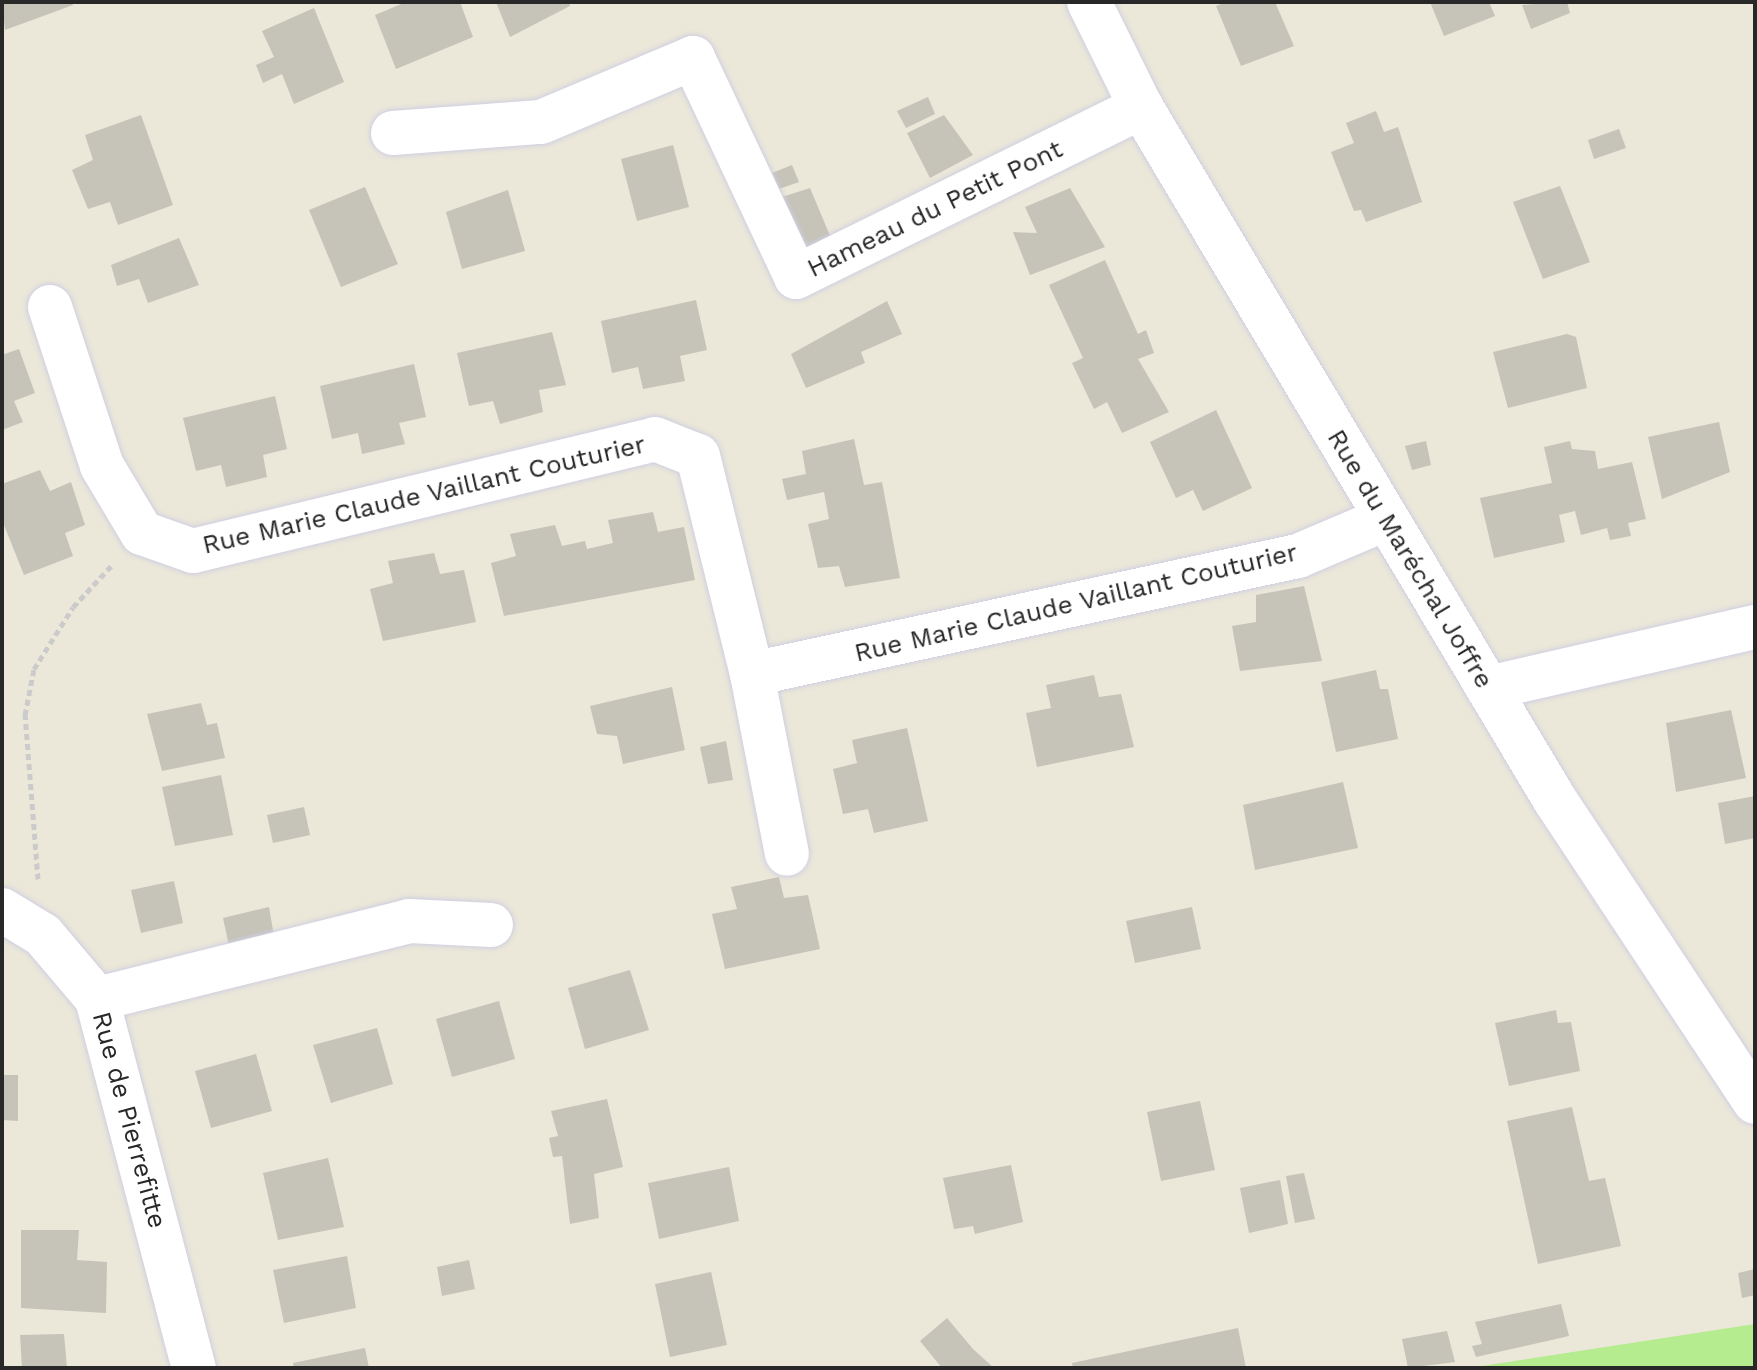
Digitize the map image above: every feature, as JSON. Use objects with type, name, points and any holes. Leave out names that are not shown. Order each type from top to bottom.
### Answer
[{"type":"street","name":"Rue du Maréchal Joffre","points":[[1089,2],[1141,107],[1385,519],[1488,688],[1755,1102]]},
{"type":"street","name":"Hameau du Petit Pont","points":[[393,133],[541,122],[693,58],[796,277],[1141,107]]},
{"type":"street","points":[[50,307],[102,466],[142,533]]},
{"type":"street","name":"Rue Marie Claude Vaillant Couturier","points":[[142,533],[193,551],[655,439],[698,456],[752,674],[1298,556],[1385,519]]},
{"type":"street","points":[[1488,688],[1755,627]]},
{"type":"street","points":[[752,674],[787,854]]},
{"type":"street","name":"Rue de Pierrefitte","points":[[2,910],[43,935],[97,999],[194,1368]]},
{"type":"street","points":[[97,999],[409,921],[491,925]]},
{"type":"path","points":[[43,935],[25,715],[34,669],[73,607],[142,533]]},
{"type":"green space","points":[[1755,1324],[1755,1368],[1469,1368]]},
{"type":"building","points":[[2,2],[72,2],[73,5],[5,30]]},
{"type":"building","points":[[406,2],[460,2],[473,37],[396,69],[375,15]]},
{"type":"building","points":[[496,2],[569,2],[570,6],[510,37]]},
{"type":"building","points":[[1226,2],[1275,2],[1294,46],[1241,66],[1216,6]]},
{"type":"building","points":[[1430,2],[1489,2],[1495,16],[1444,36]]},
{"type":"building","points":[[1567,2],[1570,13],[1531,29],[1522,5]]},
{"type":"building","points":[[314,8],[344,82],[294,104],[282,74],[263,83],[256,65],[274,57],[262,31]]},
{"type":"building","points":[[928,97],[935,114],[906,128],[897,111]]},
{"type":"building","points":[[1376,111],[1384,132],[1398,127],[1422,202],[1366,222],[1361,210],[1354,211],[1331,152],[1354,143],[1346,123]]},
{"type":"building","points":[[141,115],[173,205],[118,225],[110,202],[88,209],[72,170],[93,160],[85,135]]},
{"type":"building","points":[[944,115],[973,155],[930,178],[907,133]]},
{"type":"building","points":[[1619,129],[1626,148],[1594,159],[1588,140]]},
{"type":"building","points":[[673,145],[689,207],[637,221],[621,159]]},
{"type":"building","points":[[792,165],[799,182],[779,189],[772,173]]},
{"type":"building","points":[[1560,186],[1590,262],[1543,279],[1513,202]]},
{"type":"building","points":[[365,187],[398,264],[341,287],[309,210]]},
{"type":"building","points":[[810,188],[831,238],[803,249],[782,197]]},
{"type":"building","points":[[1070,188],[1105,247],[1030,275],[1013,232],[1037,233],[1025,207]]},
{"type":"building","points":[[508,190],[525,251],[462,269],[446,212]]},
{"type":"building","points":[[179,238],[199,285],[148,303],[139,279],[117,286],[111,265]]},
{"type":"building","points":[[1105,260],[1138,334],[1146,330],[1154,353],[1138,359],[1169,412],[1122,433],[1107,402],[1094,409],[1072,363],[1083,358],[1049,285]]},
{"type":"building","points":[[696,300],[707,350],[680,356],[685,381],[643,389],[638,367],[612,373],[601,321]]},
{"type":"building","points":[[887,301],[902,334],[861,352],[865,363],[806,388],[791,354]]},
{"type":"building","points":[[552,332],[566,385],[539,390],[543,412],[500,424],[493,401],[469,406],[457,353]]},
{"type":"building","points":[[1567,334],[1576,337],[1587,388],[1508,408],[1493,352]]},
{"type":"building","points":[[19,349],[35,393],[14,401],[23,422],[2,430],[2,355]]},
{"type":"building","points":[[414,364],[426,417],[399,423],[405,444],[362,454],[358,433],[332,439],[320,386]]},
{"type":"building","points":[[275,396],[287,449],[263,455],[267,477],[226,487],[221,465],[196,471],[183,418]]},
{"type":"building","points":[[1216,410],[1252,488],[1203,511],[1193,490],[1176,498],[1150,442]]},
{"type":"building","points":[[1719,422],[1730,472],[1662,499],[1648,437]]},
{"type":"building","points":[[854,439],[864,485],[882,482],[900,578],[845,587],[839,566],[818,568],[808,524],[829,519],[824,492],[787,500],[782,479],[806,474],[802,451]]},
{"type":"building","points":[[1426,441],[1431,465],[1412,470],[1405,446]]},
{"type":"building","points":[[1570,441],[1572,449],[1595,451],[1598,469],[1632,462],[1646,519],[1628,523],[1631,536],[1610,540],[1607,528],[1581,535],[1575,511],[1559,515],[1565,542],[1494,558],[1480,498],[1552,483],[1544,447]]},
{"type":"building","points":[[40,470],[50,491],[71,482],[85,525],[65,533],[73,556],[24,575],[2,520],[2,484]]},
{"type":"building","points":[[653,512],[658,532],[684,527],[695,580],[504,616],[491,563],[516,556],[510,534],[555,525],[562,546],[585,541],[587,549],[613,543],[608,520]]},
{"type":"building","points":[[434,553],[440,574],[464,570],[476,622],[383,641],[370,589],[393,583],[388,561]]},
{"type":"building","points":[[1304,586],[1322,661],[1240,671],[1232,626],[1256,622],[1256,595]]},
{"type":"building","points":[[1376,670],[1380,689],[1388,689],[1398,739],[1336,752],[1321,682]]},
{"type":"building","points":[[1094,675],[1099,697],[1121,694],[1134,747],[1037,767],[1026,713],[1051,708],[1046,685]]},
{"type":"building","points":[[672,687],[685,750],[623,764],[617,736],[597,734],[590,706]]},
{"type":"building","points":[[201,703],[207,725],[217,723],[225,758],[162,771],[147,714]]},
{"type":"building","points":[[1731,710],[1746,778],[1676,792],[1666,723]]},
{"type":"building","points":[[907,728],[928,821],[874,833],[868,809],[843,814],[833,769],[857,763],[852,740]]},
{"type":"building","points":[[726,741],[733,780],[708,784],[700,747]]},
{"type":"building","points":[[221,775],[233,835],[175,846],[162,787]]},
{"type":"building","points":[[1343,782],[1358,848],[1255,870],[1243,805]]},
{"type":"building","points":[[1755,796],[1755,838],[1725,844],[1718,803]]},
{"type":"building","points":[[304,807],[310,835],[273,843],[267,815]]},
{"type":"building","points":[[779,877],[784,898],[808,895],[820,949],[725,969],[712,914],[737,909],[731,887]]},
{"type":"building","points":[[174,881],[183,923],[141,933],[131,890]]},
{"type":"building","points":[[269,907],[274,936],[229,946],[223,918]]},
{"type":"building","points":[[1192,907],[1201,949],[1135,963],[1126,921]]},
{"type":"building","points":[[630,970],[649,1030],[585,1049],[568,988]]},
{"type":"building","points":[[499,1001],[515,1059],[452,1077],[436,1019]]},
{"type":"building","points":[[1556,1010],[1558,1023],[1571,1022],[1580,1071],[1509,1086],[1495,1023]]},
{"type":"building","points":[[377,1028],[393,1084],[331,1103],[313,1045]]},
{"type":"building","points":[[256,1054],[272,1111],[211,1128],[195,1071]]},
{"type":"building","points":[[2,1075],[18,1075],[18,1121],[2,1120]]},
{"type":"building","points":[[607,1099],[623,1167],[594,1174],[599,1218],[570,1224],[562,1156],[553,1157],[549,1138],[558,1136],[551,1111]]},
{"type":"building","points":[[1200,1101],[1215,1170],[1161,1181],[1147,1112]]},
{"type":"building","points":[[1572,1107],[1589,1181],[1605,1178],[1621,1246],[1538,1264],[1507,1121]]},
{"type":"building","points":[[328,1158],[344,1227],[278,1240],[263,1173]]},
{"type":"building","points":[[1011,1165],[1023,1222],[975,1234],[973,1226],[954,1229],[943,1178]]},
{"type":"building","points":[[729,1167],[739,1221],[659,1239],[648,1183]]},
{"type":"building","points":[[1304,1173],[1315,1219],[1295,1223],[1286,1176]]},
{"type":"building","points":[[1280,1180],[1288,1224],[1249,1233],[1240,1188]]},
{"type":"building","points":[[21,1230],[79,1230],[77,1260],[107,1262],[106,1313],[21,1308]]},
{"type":"building","points":[[347,1256],[356,1308],[284,1323],[273,1270]]},
{"type":"building","points":[[469,1260],[475,1289],[442,1296],[437,1267]]},
{"type":"building","points":[[1755,1269],[1755,1295],[1742,1298],[1738,1273]]},
{"type":"building","points":[[711,1272],[727,1345],[670,1357],[655,1284]]},
{"type":"building","points":[[1561,1304],[1569,1336],[1476,1357],[1472,1346],[1482,1344],[1475,1322]]},
{"type":"building","points":[[947,1318],[994,1368],[942,1368],[920,1341]]},
{"type":"building","points":[[1238,1328],[1246,1368],[1073,1368],[1072,1363]]},
{"type":"building","points":[[1447,1331],[1455,1362],[1408,1368],[1402,1339]]},
{"type":"building","points":[[64,1334],[67,1368],[22,1368],[20,1335]]},
{"type":"building","points":[[365,1348],[369,1368],[294,1368],[293,1363]]}]
